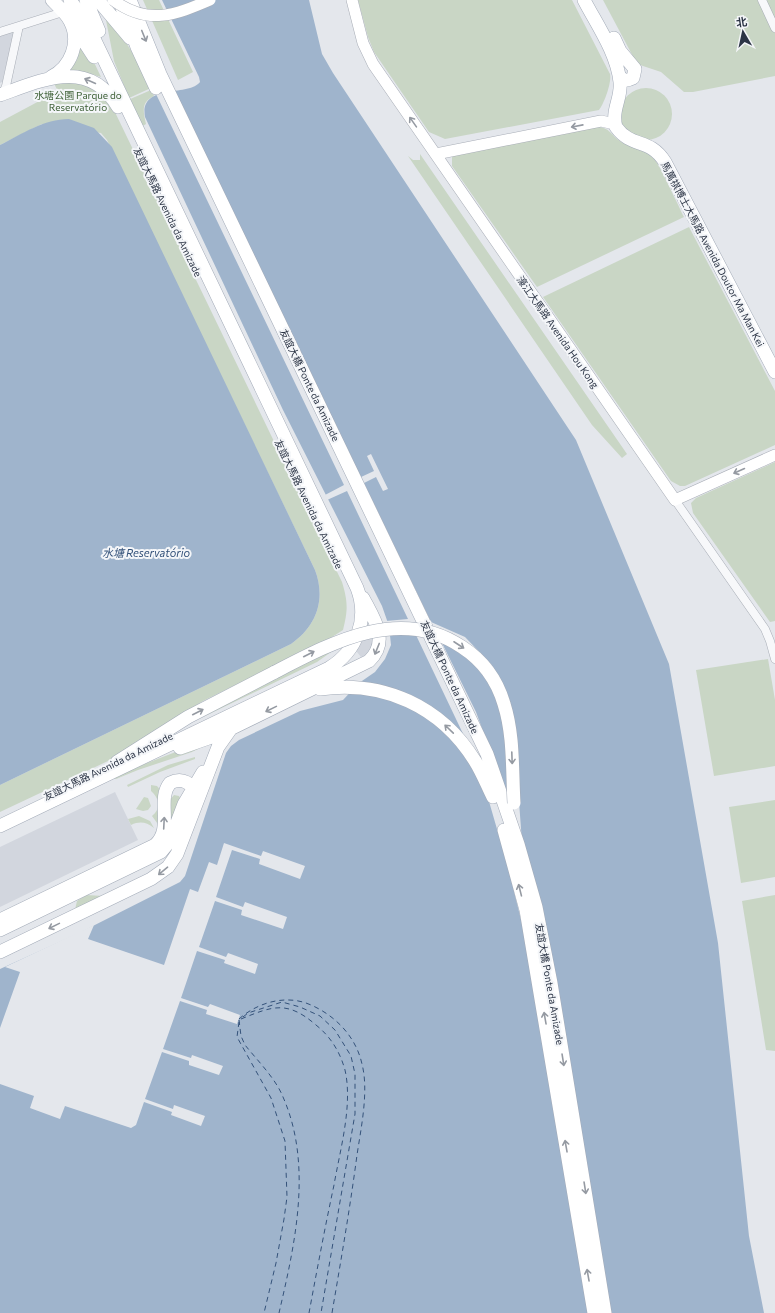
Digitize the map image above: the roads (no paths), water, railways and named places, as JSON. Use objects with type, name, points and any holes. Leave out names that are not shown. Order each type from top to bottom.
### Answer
[{"type":"main road","name":"友誼大馬路 Avenida da Amizade","points":[[0,818],[118,765],[338,662],[349,650],[359,631],[362,609],[357,588],[121,105],[92,52],[66,16],[52,0]]},
{"type":"main road","points":[[70,0],[87,24],[107,66],[121,105]]},
{"type":"main road","points":[[86,0],[112,64],[121,105]]},
{"type":"main road","points":[[98,0],[137,47],[161,86]]},
{"type":"main road","points":[[113,0],[131,11],[154,16],[178,13],[210,0]]},
{"type":"main road","points":[[119,0],[137,47]]},
{"type":"main road","points":[[130,0],[161,86]]},
{"type":"main road","name":"濠江大馬路 Avenida Hou Kong","points":[[352,0],[368,56],[674,500]]},
{"type":"main road","points":[[436,154],[601,121],[616,124],[615,107],[620,97],[620,77],[613,56],[584,0]]},
{"type":"main road","points":[[594,0],[620,51],[635,69],[633,78],[624,80],[620,77]]},
{"type":"main road","points":[[1,95],[48,78],[61,70],[72,53],[75,40],[66,16]]},
{"type":"main road","points":[[48,78],[69,76],[88,80],[107,92],[121,105]]},
{"type":"main road","name":"友誼大橋 Ponte da Amizade","points":[[161,86],[458,711],[476,750],[493,797],[509,845],[526,910],[594,1313]]},
{"type":"main road","name":"友誼大橋 Ponte da Amizade","points":[[161,86],[487,754],[518,844],[536,907],[605,1313]]},
{"type":"main road","name":"友誼大馬路 Avenida da Amizade","points":[[0,826],[330,659],[349,637],[355,614],[350,590],[121,105]]},
{"type":"main road","name":"馬萬祺博士大馬路 Avenida Doutor Ma Man Kei","points":[[616,124],[625,137],[635,142],[643,143],[656,150],[665,162],[775,372]]},
{"type":"main road","points":[[674,500],[775,455]]},
{"type":"main road","points":[[118,765],[220,734],[365,664],[376,654],[380,639],[379,629],[357,588]]},
{"type":"main road","points":[[118,765],[188,717],[274,672],[338,641],[384,629],[409,628],[430,632],[449,639],[468,651],[492,678],[500,693],[511,737],[514,819],[518,844]]},
{"type":"main road","points":[[306,692],[331,688],[360,687],[375,689],[403,698],[429,712],[452,731],[468,751],[493,797]]},
{"type":"main road","points":[[0,952],[156,877],[172,863],[184,839],[193,788],[225,735],[236,726]]},
{"type":"main road","points":[[1,923],[155,856],[170,841],[189,805],[201,796],[216,752]]},
{"type":"main road","points":[[1,923],[155,845],[163,832],[167,788],[172,782],[185,781],[193,788]]},
{"type":"main road","points":[[165,800],[169,794],[177,792],[189,805]]},
{"type":"street","points":[[762,0],[775,28]]},
{"type":"street","points":[[0,32],[19,26],[66,16]]},
{"type":"street","points":[[1,95],[19,26]]},
{"type":"street","name":"濠江大馬路 Avenida Hou Kong","points":[[674,500],[765,629],[775,659]]},
{"type":"water","points":[[162,0],[309,0],[322,54],[333,73],[576,440],[669,664],[718,943],[749,1236],[764,1313],[0,1313],[0,969],[79,933],[180,882],[185,876],[226,753],[231,746],[239,740],[300,711],[343,700],[359,683],[375,672],[385,659],[391,645],[389,626],[382,606],[283,410],[145,117],[145,106],[150,99],[166,92],[186,89],[200,82]]},
{"type":"water","name":"水塘 Reservatório","points":[[69,119],[94,128],[112,147],[315,570],[320,591],[319,601],[313,620],[300,637],[291,644],[0,785],[0,145],[42,124]]},
{"type":"park label","name":"水塘公園 Parque do Reservatório","points":[[78,100]]}]
